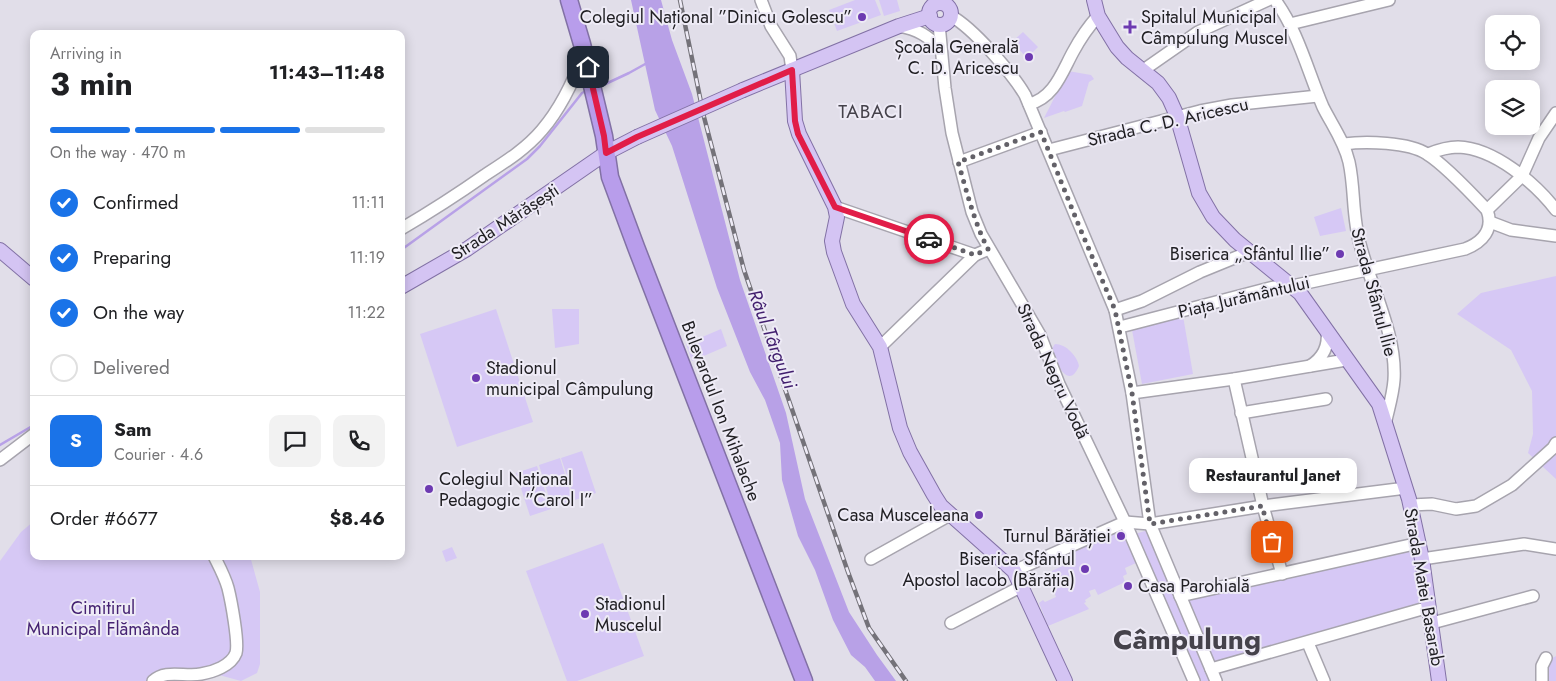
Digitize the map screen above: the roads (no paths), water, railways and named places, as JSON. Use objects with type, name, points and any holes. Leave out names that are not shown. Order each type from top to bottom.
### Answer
[{"type":"highway","name":"Bulevardul Ion Mihalache","points":[[569,0],[604,136],[610,177],[801,680]]},
{"type":"main road","name":"Strada Matei Basarab","points":[[1094,0],[1098,16],[1117,47],[1165,90],[1177,116],[1197,185],[1206,205],[1226,232],[1300,293],[1346,360],[1374,396],[1386,420],[1406,488],[1419,543],[1439,681]]},
{"type":"main road","name":"Strada Mărășești","points":[[405,285],[467,249],[606,153],[637,137],[743,90],[940,10]]},
{"type":"main road","points":[[792,70],[795,121],[798,134],[835,207],[837,217],[832,241],[834,252],[853,304],[880,347],[903,437],[934,495],[950,515],[1007,562],[1014,571],[1064,681]]},
{"type":"main road","points":[[0,250],[30,276]]},
{"type":"street","points":[[761,0],[771,26],[790,56],[792,70]]},
{"type":"street","points":[[1142,71],[1198,32],[1268,0]]},
{"type":"street","name":"Strada Sfântul Ilie","points":[[1275,0],[1290,24],[1328,118],[1344,144],[1351,176],[1355,221],[1360,244],[1390,338],[1394,360],[1395,378],[1393,394],[1386,420]]},
{"type":"street","points":[[1290,24],[1389,0]]},
{"type":"street","points":[[940,10],[967,28],[1011,75],[1029,104],[1115,310],[1132,393],[1150,524],[1216,681]]},
{"type":"street","name":"Strada Negru Vodă","points":[[940,10],[941,50],[949,119],[958,162],[972,212],[988,249],[1040,336],[1059,384],[1125,522],[1194,681]]},
{"type":"street","points":[[1029,104],[1041,100],[1050,92],[1074,51],[1098,16]]},
{"type":"street","points":[[899,26],[912,28],[923,34],[941,50]]},
{"type":"street","points":[[405,226],[515,155],[542,131],[557,110],[584,53]]},
{"type":"street","name":"Strada C. D. Aricescu","points":[[1049,150],[1177,116],[1232,104],[1318,96]]},
{"type":"street","points":[[1487,210],[1522,176],[1539,138],[1556,114]]},
{"type":"street","points":[[958,162],[1041,132]]},
{"type":"street","points":[[1344,144],[1369,142],[1414,148],[1428,154],[1487,210],[1490,222],[1511,230],[1556,236]]},
{"type":"street","points":[[1428,154],[1448,148],[1471,149],[1497,160],[1522,176],[1545,196],[1556,210]]},
{"type":"street","points":[[835,207],[975,255]]},
{"type":"street","name":"Piața Jurământului","points":[[1120,327],[1274,287],[1292,286],[1474,245],[1485,235],[1490,222]]},
{"type":"street","points":[[880,347],[975,255],[988,249]]},
{"type":"street","points":[[1115,310],[1142,301],[1200,272],[1250,252]]},
{"type":"street","points":[[1309,366],[1318,361],[1325,352],[1328,339],[1327,331]]},
{"type":"street","points":[[1132,393],[1234,379],[1346,360]]},
{"type":"street","points":[[1234,379],[1262,506],[1282,574]]},
{"type":"street","points":[[1241,412],[1326,399]]},
{"type":"street","points":[[0,460],[30,437]]},
{"type":"street","points":[[1410,505],[1432,504],[1456,509],[1476,506],[1512,485],[1553,448],[1556,443]]},
{"type":"street","points":[[1014,571],[1125,522],[1150,524],[1262,506],[1406,488]]},
{"type":"street","points":[[871,559],[950,515]]},
{"type":"street","points":[[1180,596],[1419,543]]},
{"type":"street","points":[[1422,559],[1524,544],[1556,549]]},
{"type":"street","points":[[153,681],[163,674],[201,674],[223,667],[232,660],[236,652],[236,636],[228,587],[216,560]]},
{"type":"street","points":[[951,623],[1022,586]]},
{"type":"street","points":[[1432,623],[1517,602],[1533,596]]},
{"type":"street","points":[[1211,668],[1308,643],[1429,607]]},
{"type":"street","points":[[1308,643],[1324,681]]},
{"type":"street","points":[[1542,681],[1542,666],[1546,658]]},
{"type":"waterway","points":[[599,87],[647,63]]},
{"type":"waterway","points":[[405,247],[527,159],[540,146],[582,93],[586,91]]},
{"type":"waterway","points":[[0,445],[30,427]]},
{"type":"railway","points":[[680,0],[704,117],[744,270],[869,628],[906,681]]},
{"type":"place","name":"Colegiul Național ”Dinicu Golescu”","points":[[862,17]]},
{"type":"place","name":"Spitalul Municipal Câmpulung Muscel","points":[[1130,27]]},
{"type":"place","name":"Școala Generală C. D. Aricescu","points":[[1029,57]]},
{"type":"place","name":"Biserica „Sfântul Ilie”","points":[[1340,254]]},
{"type":"place","name":"Stadionul municipal Câmpulung","points":[[476,378]]},
{"type":"place","name":"Colegiul Național Pedagogic ”Carol I”","points":[[429,489]]},
{"type":"place","name":"Casa Musceleana","points":[[979,515]]},
{"type":"place","name":"Turnul Bărăției","points":[[1121,536]]},
{"type":"place","name":"Restaurantul Janet","points":[[1272,542]]},
{"type":"place","name":"Biserica Sfântul Apostol Iacob (Bărăția)","points":[[1085,569]]},
{"type":"place","name":"Casa Parohială","points":[[1128,586]]},
{"type":"place","name":"Stadionul Muscelul","points":[[585,614]]},
{"type":"district","name":"TABACI","points":[[871,111]]},
{"type":"district","name":"Câmpulung","points":[[1187,639]]},
{"type":"water label","name":"Râul Târgului","points":[[773,339]]},
{"type":"park label","name":"Cimitirul Municipal Flămânda","points":[[103,618]]}]
